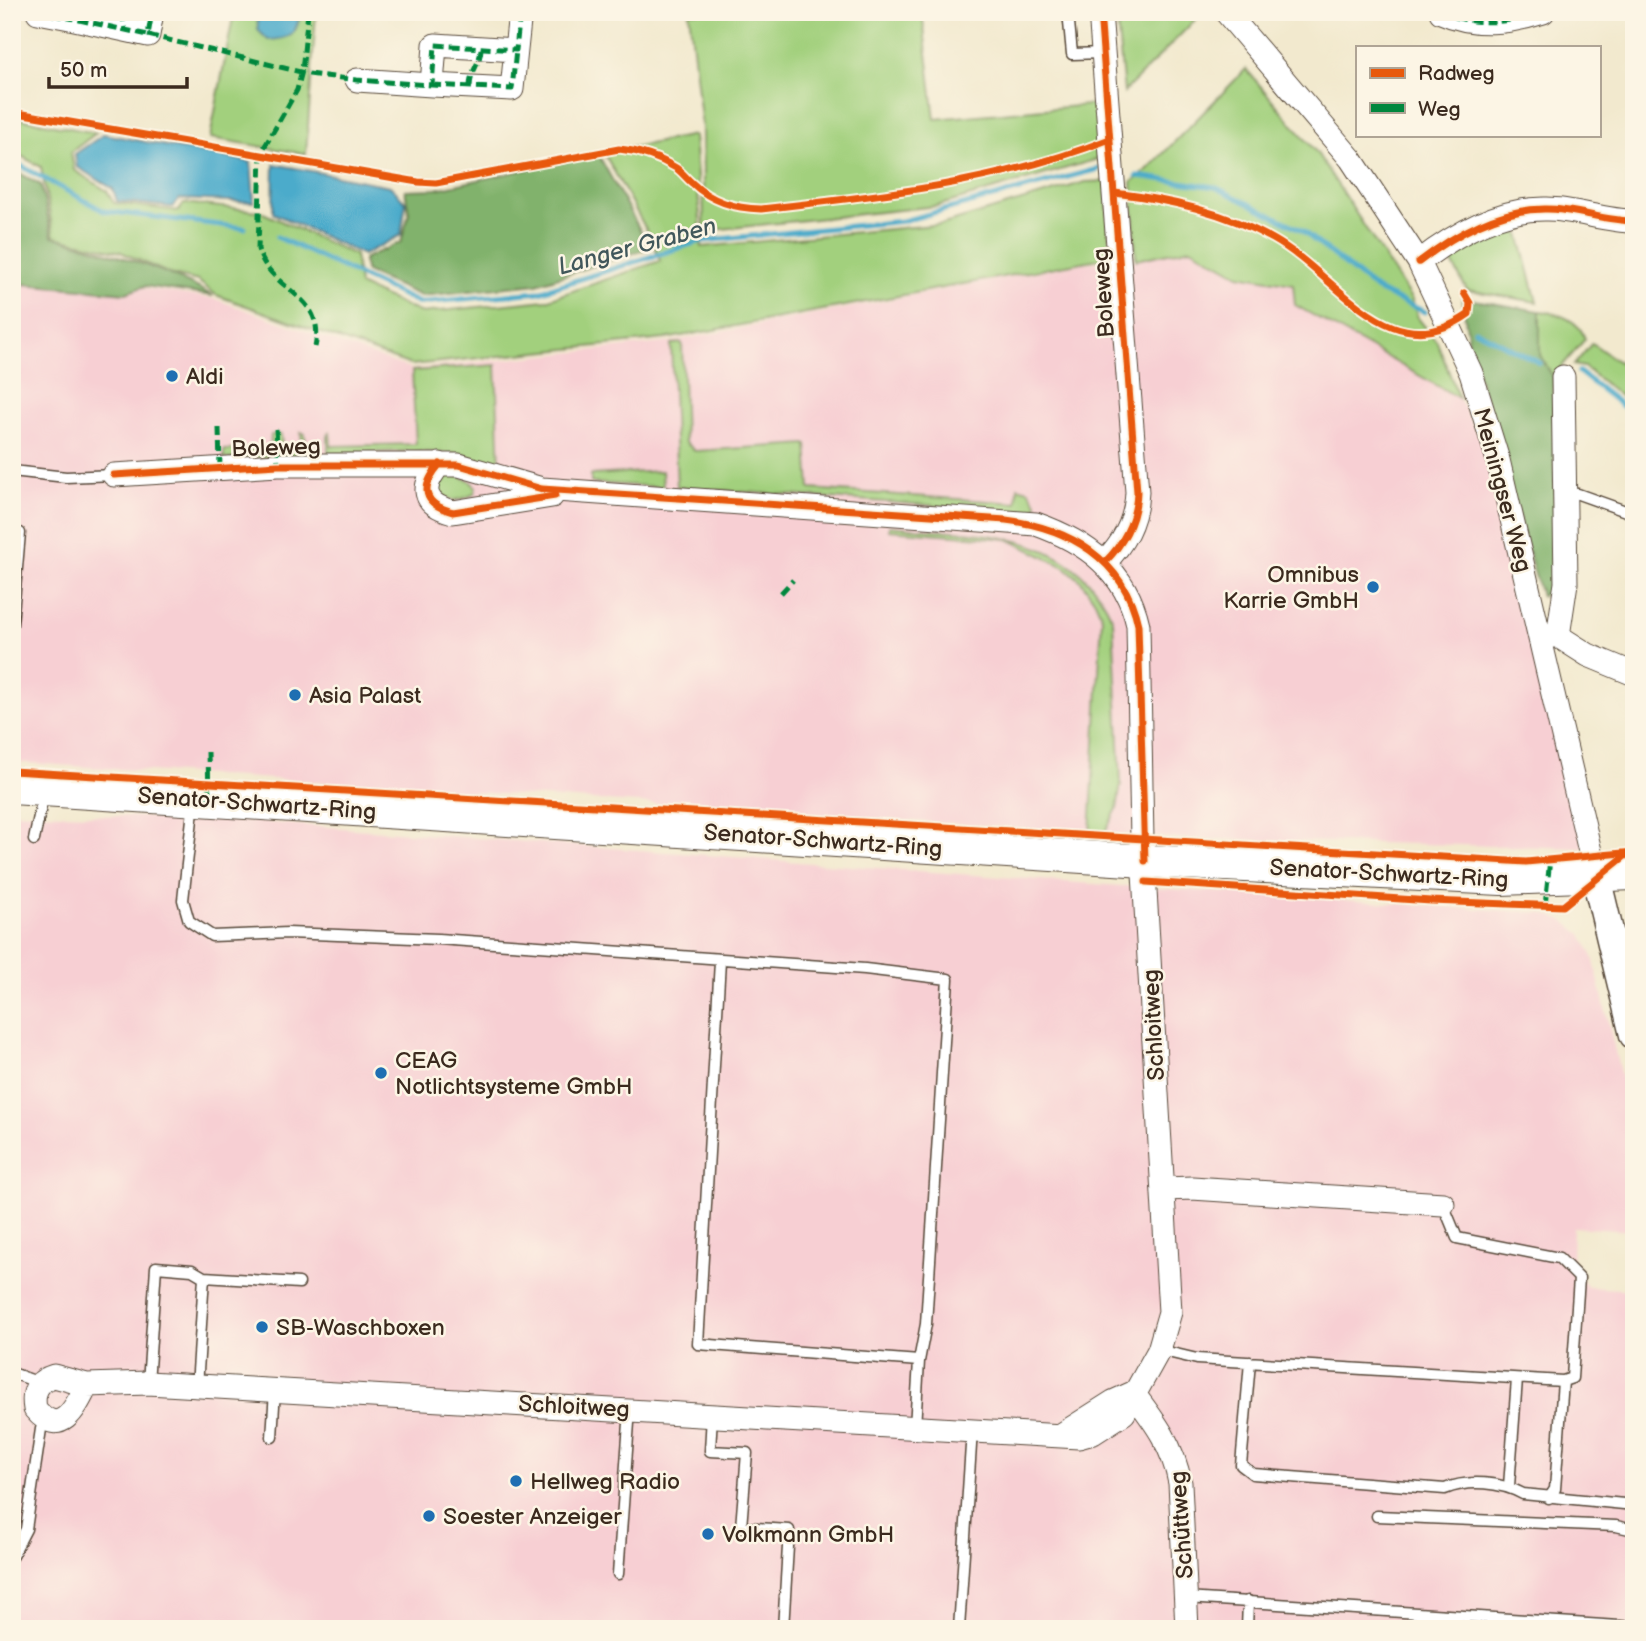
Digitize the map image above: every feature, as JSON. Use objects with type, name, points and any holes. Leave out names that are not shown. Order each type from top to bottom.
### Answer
[{"type":"main road","name":"Senator-Schwartz-Ring","points":[[12,788],[1145,861],[1501,879],[1634,874]]},
{"type":"street","points":[[38,12],[71,15],[148,35],[152,12]]},
{"type":"street","points":[[357,80],[512,89],[520,12]]},
{"type":"street","name":"Boleweg","points":[[1100,12],[1137,492],[1136,512],[1128,532],[1105,562]]},
{"type":"street","name":"Meiningser Weg","points":[[1226,12],[1351,159],[1419,262],[1471,373],[1550,636],[1596,877],[1634,1035]]},
{"type":"street","points":[[1441,12],[1460,20],[1512,22],[1543,12]]},
{"type":"street","points":[[432,85],[435,45],[516,50]]},
{"type":"street","points":[[1419,262],[1437,248],[1497,216],[1548,208],[1615,221],[1634,221]]},
{"type":"street","name":"Meiningser Weg","points":[[1550,636],[1566,583],[1563,377]]},
{"type":"street","name":"Boleweg","points":[[440,464],[430,476],[428,498],[438,508],[453,512],[575,492]]},
{"type":"street","name":"Boleweg","points":[[114,475],[278,465],[459,465],[542,489],[1036,524],[1067,535],[1105,562],[1129,595],[1138,625],[1145,861]]},
{"type":"street","points":[[1550,636],[1634,674]]},
{"type":"street","name":"Schloitweg","points":[[40,1383],[54,1376],[87,1385],[148,1383],[630,1409],[1032,1436],[1079,1437],[1093,1433],[1124,1413],[1159,1350],[1170,1312],[1165,1189],[1159,1167],[1145,861]]},
{"type":"street","points":[[1165,1189],[1192,1188],[1443,1204]]},
{"type":"street","points":[[40,1383],[33,1401],[35,1409],[46,1419],[56,1422],[65,1419],[87,1385]]},
{"type":"street","name":"Schüttweg","points":[[1133,1393],[1166,1436],[1176,1461],[1180,1483],[1187,1629]]},
{"type":"lane","points":[[1068,12],[1072,54],[1103,53]]},
{"type":"lane","name":"Boleweg","points":[[12,471],[66,477],[114,475]]},
{"type":"lane","points":[[1564,493],[1578,494],[1634,514]]},
{"type":"lane","points":[[12,532],[20,533],[12,625]]},
{"type":"lane","points":[[34,841],[45,789]]},
{"type":"lane","points":[[195,798],[183,900],[189,921],[212,936],[288,933],[438,939],[720,961],[865,969],[948,979],[926,1324],[919,1361],[915,1427]]},
{"type":"lane","points":[[720,961],[698,1344],[919,1361]]},
{"type":"lane","points":[[1159,1350],[1197,1359],[1563,1381],[1572,1378],[1579,1278],[1559,1258],[1457,1238],[1443,1204]]},
{"type":"lane","points":[[148,1383],[156,1267],[191,1270],[204,1277],[299,1283]]},
{"type":"lane","points":[[197,1387],[204,1277]]},
{"type":"lane","points":[[1250,1362],[1241,1465],[1245,1471],[1254,1474],[1445,1489],[1459,1483],[1509,1486],[1523,1494],[1549,1498],[1634,1505]]},
{"type":"lane","points":[[15,1374],[40,1383]]},
{"type":"lane","points":[[1509,1486],[1517,1378]]},
{"type":"lane","points":[[1549,1498],[1555,1489],[1563,1381]]},
{"type":"lane","points":[[272,1437],[275,1390]]},
{"type":"lane","points":[[618,1574],[630,1409]]},
{"type":"lane","points":[[712,1414],[710,1451],[747,1453],[741,1527],[789,1530],[783,1629]]},
{"type":"lane","points":[[12,1556],[26,1529],[41,1429],[46,1419]]},
{"type":"lane","points":[[959,1629],[972,1430]]},
{"type":"lane","points":[[1377,1516],[1615,1526],[1634,1530]]},
{"type":"lane","points":[[1186,1598],[1634,1627]]},
{"type":"lane","points":[[1247,1629],[1248,1601]]},
{"type":"shaded area","points":[[1191,248],[1239,275],[1293,284],[1295,305],[1459,398],[1493,465],[1584,848],[1173,838],[12,762],[12,268],[215,299],[412,369],[663,343],[1084,263],[1136,260]]},
{"type":"shaded area","points":[[12,812],[248,821],[1107,885],[1542,913],[1561,919],[1582,934],[1593,957],[1634,1132],[1634,1231],[1573,1227],[1572,1266],[1588,1287],[1634,1290],[1634,1629],[12,1629]]},
{"type":"green space","points":[[234,12],[316,12],[306,154],[210,138]]},
{"type":"green space","points":[[689,12],[922,12],[935,119],[1099,104],[1098,159],[937,206],[704,231],[702,128]]},
{"type":"green space","points":[[1116,12],[1201,12],[1202,13],[1124,92]]},
{"type":"green space","points":[[1246,69],[1317,153],[1412,300],[1418,318],[1437,342],[1459,398],[1295,305],[1293,284],[1239,275],[1191,248],[1136,260],[1132,182]]},
{"type":"green space","points":[[12,117],[96,133],[71,152],[74,170],[107,191],[114,203],[179,211],[184,203],[259,211],[355,255],[359,285],[421,313],[546,300],[660,261],[652,240],[604,153],[694,135],[702,247],[944,224],[1085,182],[1106,181],[1110,257],[665,339],[411,365],[216,295],[198,281],[170,274],[121,252],[54,237],[41,167],[12,151]]},
{"type":"green space","points":[[598,154],[650,248],[537,284],[421,296],[366,272],[363,259],[401,242],[409,213],[405,190],[436,189]]},
{"type":"green space","points":[[12,169],[41,185],[52,236],[155,268],[213,296],[145,286],[126,293],[12,283]]},
{"type":"green space","points":[[1517,226],[1537,302],[1467,290],[1450,259],[1491,235]]},
{"type":"green space","points":[[1462,298],[1540,311],[1540,355],[1553,377],[1557,589],[1541,596],[1469,344]]},
{"type":"green space","points":[[1540,311],[1573,322],[1585,339],[1553,377],[1540,355]]},
{"type":"green space","points":[[682,343],[685,442],[695,451],[807,444],[810,489],[1017,503],[1018,487],[1029,490],[1037,503],[1036,513],[677,487],[671,344]]},
{"type":"green space","points":[[1592,343],[1634,373],[1634,407],[1584,367],[1574,365]]},
{"type":"green space","points":[[496,365],[500,469],[463,454],[407,451],[328,454],[330,432],[331,446],[416,444],[412,371]]},
{"type":"green space","points":[[301,432],[305,434],[306,455],[224,459],[224,450],[270,449],[271,435],[281,434],[282,448],[302,447]]},
{"type":"green space","points":[[662,471],[663,487],[591,483],[591,475]]},
{"type":"green space","points":[[449,473],[469,480],[476,487],[474,494],[454,500],[440,494],[436,489],[438,480]]},
{"type":"green space","points":[[889,526],[954,531],[1007,539],[889,530]]},
{"type":"green space","points":[[1008,539],[1047,551],[1073,567],[1095,590],[1113,620],[1121,783],[1117,809],[1105,832],[1090,834],[1102,617],[1081,581],[1065,567]]},
{"type":"water","points":[[257,12],[301,12],[292,35],[268,40],[258,30]]},
{"type":"water","points":[[104,134],[251,162],[254,202],[179,199],[172,207],[117,201],[113,189],[77,167],[75,154]]},
{"type":"water","points":[[274,164],[390,186],[406,202],[401,235],[363,255],[273,213]]},
{"type":"waterway","name":"Langer Graben","points":[[12,161],[104,211],[245,228]]},
{"type":"waterway","name":"Langer Graben","points":[[277,237],[419,303],[539,292],[701,241],[903,221],[1098,169]]},
{"type":"waterway","name":"Langer Graben","points":[[1137,176],[1215,187],[1300,229],[1377,290],[1425,312]]},
{"type":"waterway","name":"Langer Graben","points":[[1475,330],[1540,363]]},
{"type":"waterway","name":"Langer Graben","points":[[1579,372],[1634,415]]},
{"type":"marked path","points":[[38,12],[70,18]]},
{"type":"marked path","points":[[72,12],[70,18],[148,35],[152,12]]},
{"type":"marked path","points":[[122,12],[125,30]]},
{"type":"marked path","points":[[308,12],[302,71],[297,90],[261,153],[258,249],[274,275],[306,304],[313,316],[317,329],[315,347]]},
{"type":"marked path","points":[[148,35],[309,74],[432,85],[435,45],[516,50],[520,12]]},
{"type":"marked path","points":[[1441,12],[1466,20],[1492,22],[1543,12]]},
{"type":"marked path","points":[[470,87],[481,48]]},
{"type":"marked path","points":[[432,85],[512,89],[516,50]]},
{"type":"marked path","points":[[219,428],[220,468]]},
{"type":"marked path","points":[[276,429],[278,465]]},
{"type":"marked path","points":[[781,593],[793,580]]},
{"type":"marked path","points":[[208,752],[209,799]]},
{"type":"marked path","points":[[1545,906],[1550,859]]},
{"type":"cycle path","points":[[1100,12],[1137,492],[1128,530],[1105,562]]},
{"type":"cycle path","points":[[12,112],[418,182],[436,183],[619,149],[627,150],[649,155],[669,164],[700,190],[716,199],[733,205],[761,209],[938,186],[1025,167],[1110,139]]},
{"type":"cycle path","points":[[1115,193],[1156,199],[1236,221],[1273,239],[1297,255],[1366,312],[1389,325],[1414,332],[1440,329],[1469,314],[1470,303],[1464,293]]},
{"type":"cycle path","points":[[1419,262],[1463,233],[1512,213],[1547,209],[1634,221]]},
{"type":"cycle path","points":[[440,464],[429,480],[427,494],[435,504],[453,512],[555,496]]},
{"type":"cycle path","points":[[114,475],[278,465],[459,465],[542,489],[1006,520],[1051,530],[1072,539],[1107,565],[1131,602],[1138,625],[1145,861]]},
{"type":"cycle path","points":[[12,771],[1526,862],[1634,852]]},
{"type":"cycle path","points":[[1146,882],[1431,901],[1563,906],[1630,852]]},
{"type":"place","name":"Aldi","points":[[172,376]]},
{"type":"place","name":"Omnibus Karrie GmbH","points":[[1373,587]]},
{"type":"place","name":"Asia Palast","points":[[295,695]]},
{"type":"place","name":"CEAG Notlichtsysteme GmbH","points":[[381,1073]]},
{"type":"place","name":"SB-Waschboxen","points":[[262,1327]]},
{"type":"place","name":"Hellweg Radio","points":[[516,1481]]},
{"type":"place","name":"Soester Anzeiger","points":[[429,1516]]},
{"type":"place","name":"Volkmann GmbH","points":[[708,1534]]}]
